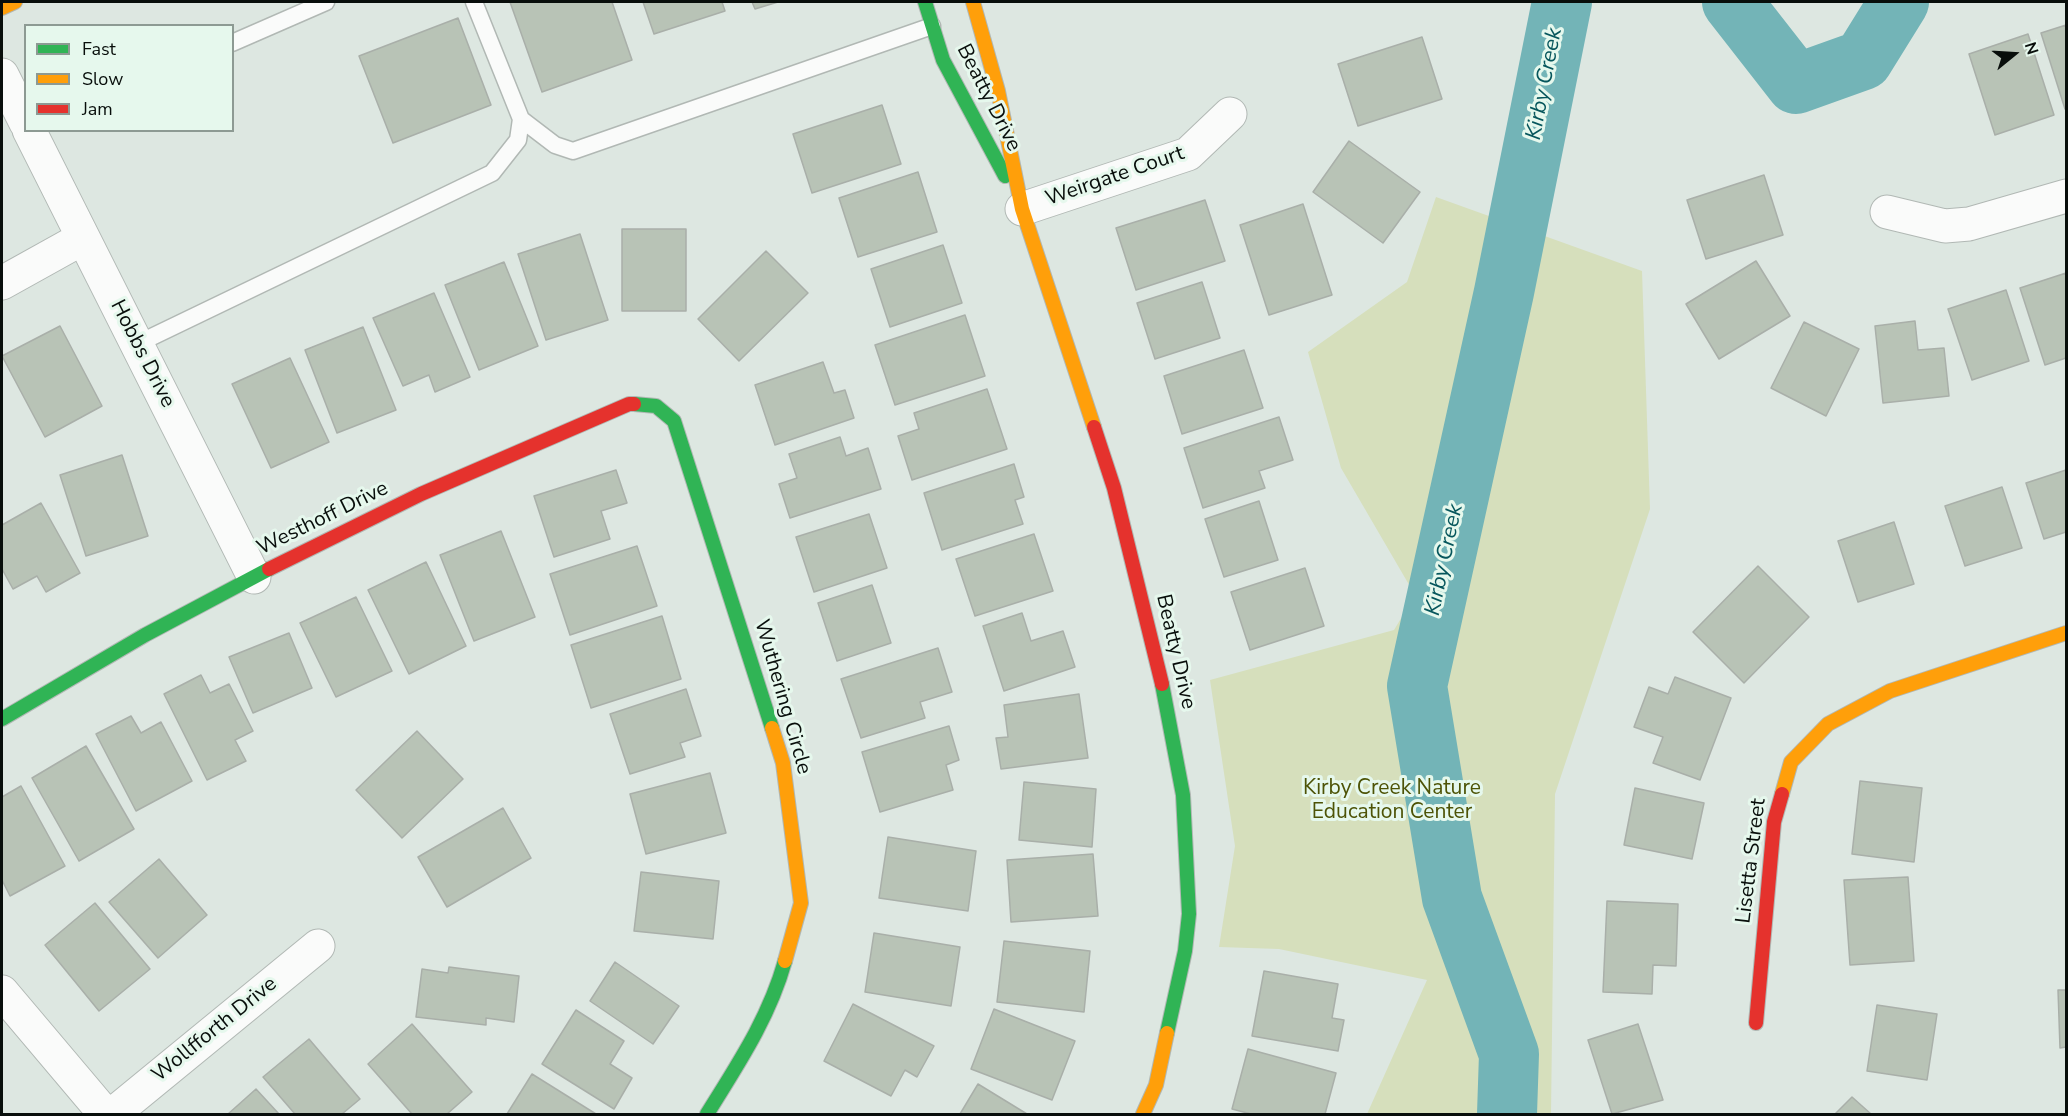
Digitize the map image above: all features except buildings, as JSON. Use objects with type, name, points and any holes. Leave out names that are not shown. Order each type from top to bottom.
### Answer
[{"type":"street","points":[[2,8],[15,2]]},
{"type":"street","name":"Beatty Drive","points":[[925,2],[943,60],[1022,209]]},
{"type":"street","name":"Beatty Drive","points":[[973,2],[998,91],[1022,209],[1114,488],[1160,672],[1183,795],[1189,914],[1186,942],[1156,1085],[1143,1114]]},
{"type":"street","points":[[2,75],[24,119]]},
{"type":"street","name":"Weirgate Court","points":[[1022,209],[1188,154],[1230,114]]},
{"type":"street","name":"Hobbs Drive","points":[[30,132],[254,577]]},
{"type":"street","points":[[1887,212],[1945,226],[1969,224],[2067,196]]},
{"type":"street","points":[[2,283],[83,238]]},
{"type":"street","name":"Westhoff Drive","points":[[2,719],[98,661],[254,577],[392,508],[629,404],[656,406],[674,421]]},
{"type":"street","name":"Wuthering Circle","points":[[674,421],[783,763],[801,903],[775,996],[757,1033],[707,1114]]},
{"type":"street","name":"Lisetta Street","points":[[1756,1023],[1774,822],[1791,762],[1828,724],[1890,691],[2067,633]]},
{"type":"street","name":"Wollfforth Drive","points":[[113,1114],[318,946]]},
{"type":"street","points":[[2,992],[105,1114]]},
{"type":"lane","points":[[234,42],[326,2]]},
{"type":"lane","points":[[474,2],[521,119],[555,146],[573,151],[932,26]]},
{"type":"lane","points":[[137,344],[492,173],[518,140],[521,119]]},
{"type":"green space","name":"Kirby Creek Nature Education Center","points":[[1436,197],[1642,271],[1650,509],[1555,794],[1551,1114],[1367,1114],[1427,980],[1279,949],[1219,947],[1235,846],[1210,680],[1394,630],[1415,595],[1341,468],[1308,352],[1407,282]]},
{"type":"waterway","name":"Kirby Creek","points":[[1507,1114],[1509,1054],[1452,898],[1417,686],[1504,292],[1562,2]]},
{"type":"waterway","name":"Kirby Creek","points":[[1732,2],[1796,84],[1863,60],[1899,2]]},
{"type":"traffic: fast","points":[[925,2],[943,60],[1005,176]]},
{"type":"traffic: fast","points":[[634,404],[656,406],[674,421],[772,728]]},
{"type":"traffic: fast","points":[[2,719],[145,635],[269,569]]},
{"type":"traffic: fast","points":[[1162,684],[1183,795],[1189,914],[1185,951],[1167,1033]]},
{"type":"traffic: fast","points":[[707,1114],[761,1021],[785,961]]},
{"type":"traffic: slow","points":[[2,8],[15,2]]},
{"type":"traffic: slow","points":[[973,2],[998,91],[1022,209],[1094,427]]},
{"type":"traffic: slow","points":[[1782,794],[1791,762],[1828,724],[1890,691],[2066,633]]},
{"type":"traffic: slow","points":[[772,728],[783,763],[801,903],[785,961]]},
{"type":"traffic: slow","points":[[1143,1114],[1156,1085],[1167,1033]]},
{"type":"traffic: jam","points":[[269,569],[421,494],[629,404],[634,404]]},
{"type":"traffic: jam","points":[[1094,427],[1114,488],[1162,684]]},
{"type":"traffic: jam","points":[[1756,1023],[1774,822],[1782,794]]}]
